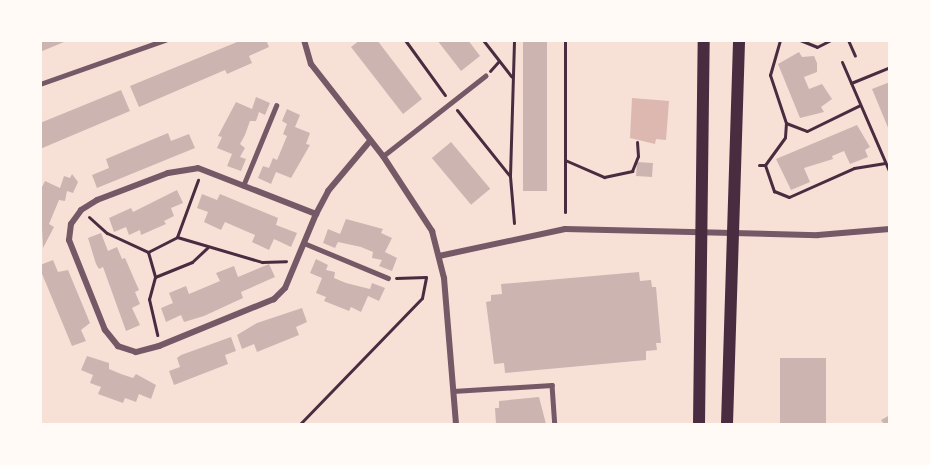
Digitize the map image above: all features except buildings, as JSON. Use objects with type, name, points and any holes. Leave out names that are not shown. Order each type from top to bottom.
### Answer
[{"type":"main road","points":[[699,424],[704,40]]},
{"type":"main road","points":[[728,424],[739,40]]},
{"type":"street","points":[[304,40],[311,64],[383,156],[432,231],[439,256],[456,424]]},
{"type":"street","points":[[316,214],[198,168],[168,173],[81,210],[71,224],[69,240],[105,330],[118,346],[136,352],[159,346],[274,299],[285,288],[327,191],[370,141]]},
{"type":"street","points":[[439,256],[565,229],[818,235],[890,229]]},
{"type":"lane","points":[[40,84],[165,40]]},
{"type":"lane","points":[[383,156],[485,76]]},
{"type":"lane","points":[[243,186],[276,106]]},
{"type":"lane","points":[[304,243],[388,278]]},
{"type":"lane","points":[[453,391],[552,385],[555,424]]},
{"type":"path","points":[[483,40],[511,76]]},
{"type":"path","points":[[514,40],[511,76],[514,223]]},
{"type":"path","points":[[565,40],[565,212]]},
{"type":"path","points":[[765,165],[784,137],[786,123],[770,75],[780,40]]},
{"type":"path","points":[[800,40],[817,47],[831,40]]},
{"type":"path","points":[[848,40],[855,56]]},
{"type":"path","points":[[842,62],[890,173]]},
{"type":"path","points":[[851,83],[890,67]]},
{"type":"path","points":[[786,123],[807,131],[860,105]]},
{"type":"path","points":[[565,160],[604,177],[632,171],[638,156],[637,142]]},
{"type":"path","points":[[765,165],[774,191],[789,197],[854,168],[884,163]]},
{"type":"path","points":[[759,165],[765,165]]},
{"type":"path","points":[[148,252],[177,237],[199,178],[198,168]]},
{"type":"path","points":[[81,210],[107,233],[148,252],[155,277],[149,299],[159,346]]},
{"type":"path","points":[[177,237],[207,248],[262,262],[297,261]]},
{"type":"path","points":[[155,277],[192,262],[207,248]]},
{"type":"path","points":[[300,424],[422,298],[426,277],[388,278]]},
{"type":"shaded area","points":[[632,98],[669,101],[666,140],[656,139],[655,144],[630,138]]}]
